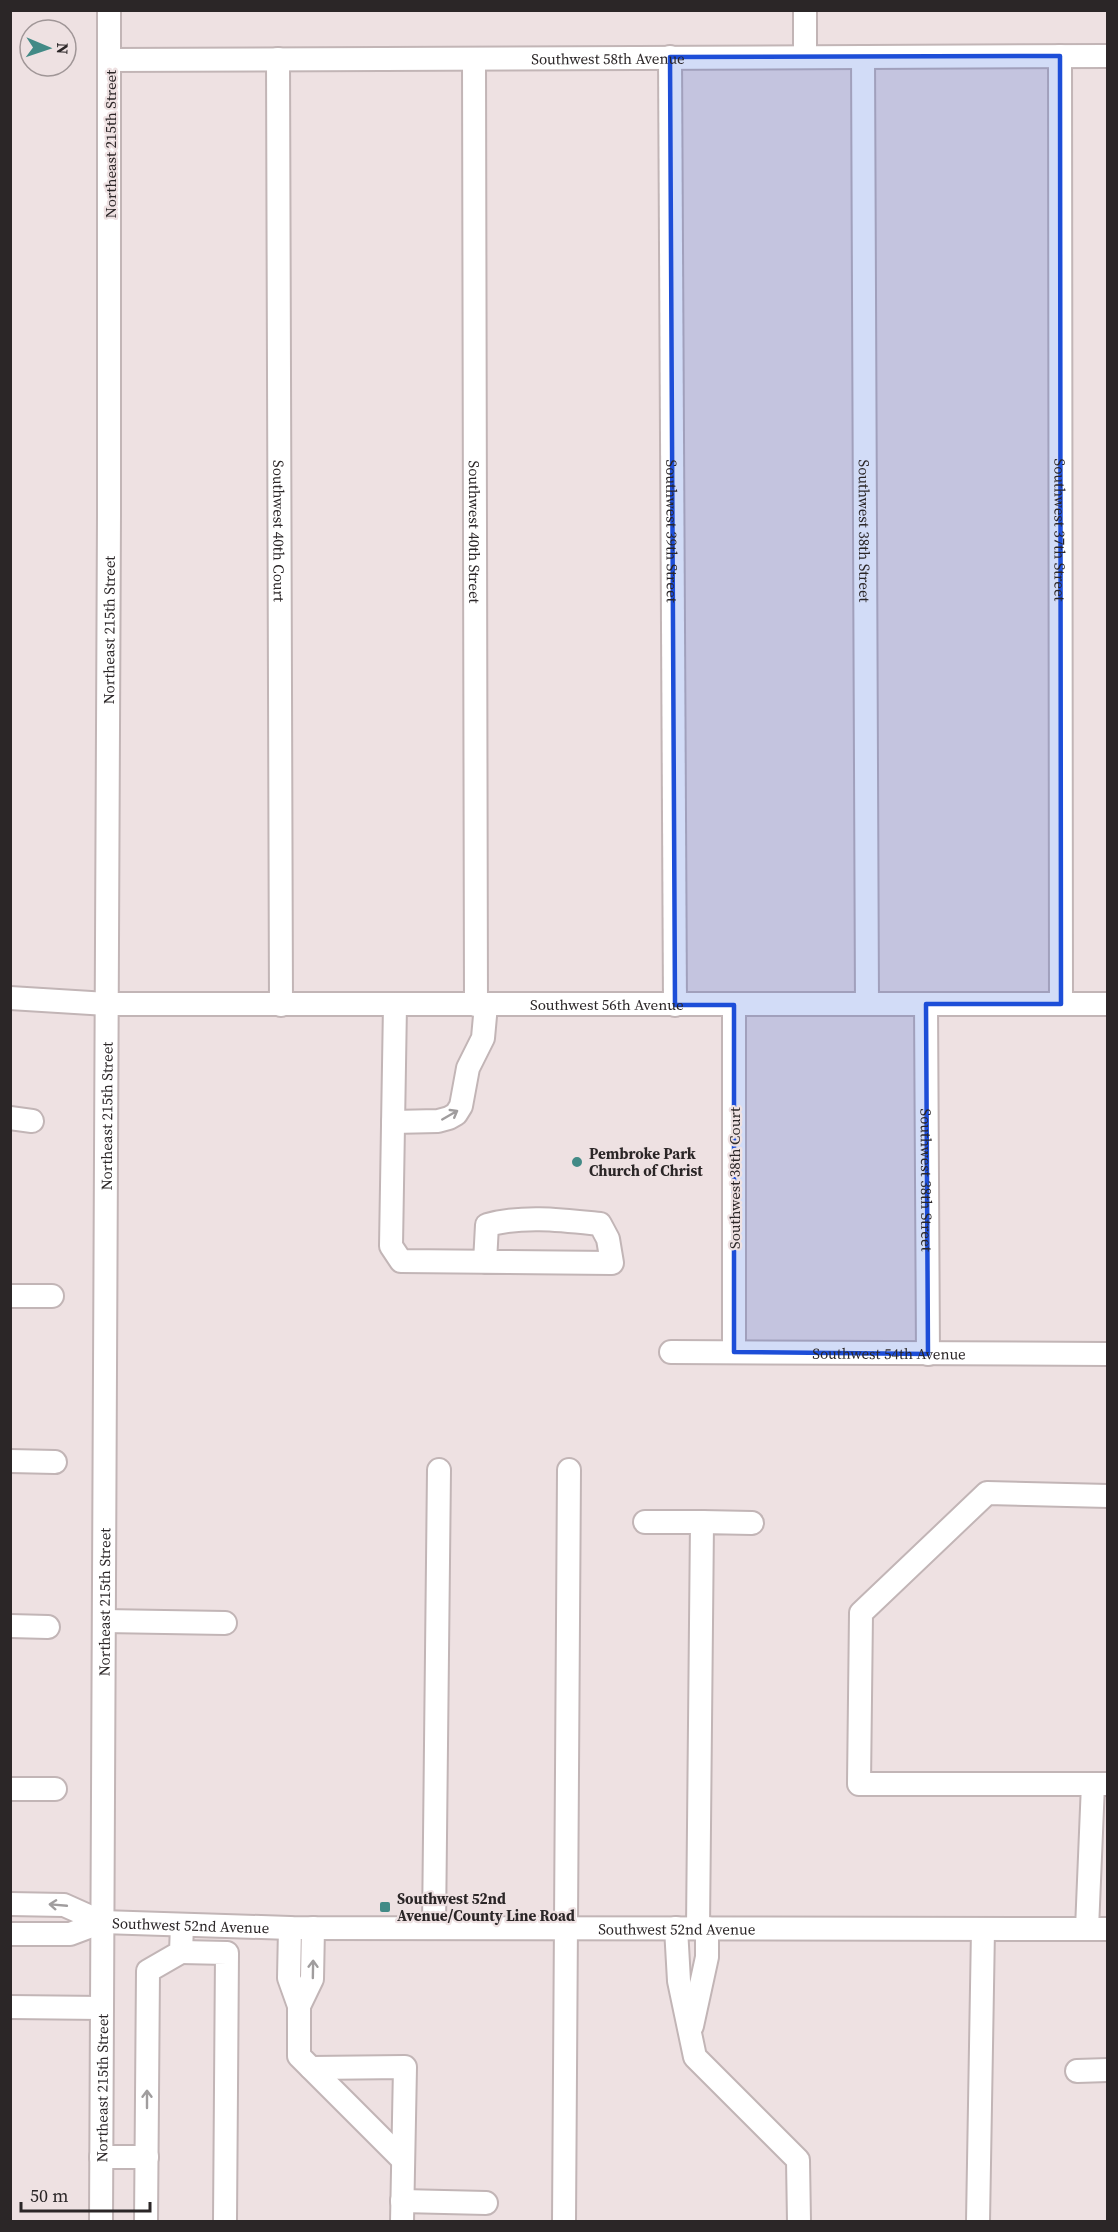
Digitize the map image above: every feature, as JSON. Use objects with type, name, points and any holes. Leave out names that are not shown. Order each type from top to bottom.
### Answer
[{"type":"street","name":"Northeast 215th Street","points":[[101,2222],[109,10]]},
{"type":"street","points":[[805,10],[805,56]]},
{"type":"street","name":"Southwest 37th Street","points":[[1060,56],[1061,1004]]},
{"type":"street","name":"Southwest 58th Avenue","points":[[110,60],[1107,56]]},
{"type":"street","name":"Southwest 39th Street","points":[[670,57],[675,1005]]},
{"type":"street","name":"Southwest 38th Street","points":[[863,57],[867,1004]]},
{"type":"street","name":"Southwest 40th Court","points":[[278,59],[281,1005]]},
{"type":"street","name":"Southwest 40th Street","points":[[393,1122],[444,1120],[459,1110],[468,1068],[483,1038],[474,60]]},
{"type":"street","name":"Southwest 56th Avenue","points":[[10,998],[107,1005],[1107,1004]]},
{"type":"street","name":"Southwest 38th Street","points":[[926,1004],[928,1354]]},
{"type":"street","points":[[395,1005],[391,1246],[401,1261],[485,1262],[553,1262],[612,1263],[608,1239],[600,1224],[553,1219],[508,1219],[487,1225],[485,1262]]},
{"type":"street","name":"Southwest 38th Court","points":[[734,1005],[734,1352]]},
{"type":"street","points":[[10,1296],[52,1296]]},
{"type":"street","name":"Southwest 54th Avenue","points":[[671,1352],[1107,1354]]},
{"type":"street","points":[[10,1461],[55,1462]]},
{"type":"street","points":[[434,1928],[439,1470]]},
{"type":"street","points":[[564,2222],[569,1470]]},
{"type":"street","points":[[1097,1929],[1100,1784],[859,1784],[861,1614],[987,1493],[1107,1496]]},
{"type":"street","points":[[645,1522],[752,1523]]},
{"type":"street","points":[[702,1522],[692,1928],[677,1973],[695,2057],[798,2160],[799,2222]]},
{"type":"street","points":[[104,1621],[225,1623]]},
{"type":"street","points":[[10,1626],[48,1627]]},
{"type":"street","points":[[10,1789],[55,1789]]},
{"type":"street","points":[[10,1904],[64,1905],[102,1922]]},
{"type":"street","points":[[10,1934],[70,1934],[102,1922]]},
{"type":"street","name":"Southwest 52nd Avenue","points":[[102,1922],[290,1928],[1097,1929]]},
{"type":"street","points":[[181,1952],[182,1925]]},
{"type":"street","points":[[290,1928],[289,1978],[299,2006],[299,2056],[403,2160]]},
{"type":"street","points":[[299,2006],[312,1979],[313,1928]]},
{"type":"street","points":[[691,2031],[706,1957],[692,1928]]},
{"type":"street","points":[[978,2222],[983,1929]]},
{"type":"street","points":[[146,2222],[148,1971],[181,1952],[227,1953],[225,2222]]},
{"type":"street","points":[[10,2007],[102,2008]]},
{"type":"street","points":[[311,2068],[405,2067],[402,2211],[486,2204]]},
{"type":"street","points":[[1077,2071],[1107,2070]]},
{"type":"street","points":[[101,2157],[147,2157]]},
{"type":"highlighted area","points":[[1060,56],[1061,1004],[926,1004],[928,1354],[734,1352],[734,1005],[675,1005],[670,57]]},
{"type":"place","name":"Pembroke Park Church of Christ","points":[[577,1162]]},
{"type":"place","name":"Southwest 52nd Avenue/County Line Road","points":[[385,1907]]}]
